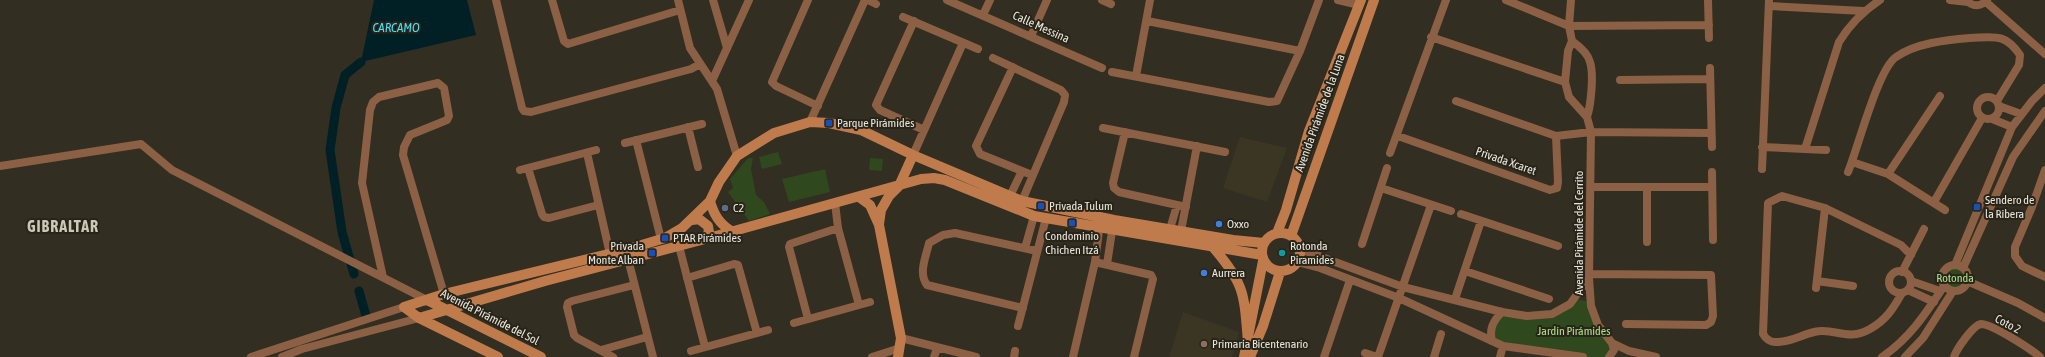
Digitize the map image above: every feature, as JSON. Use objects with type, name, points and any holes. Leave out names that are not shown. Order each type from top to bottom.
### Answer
[{"type":"street","points":[[496,0],[524,111],[531,112],[683,71],[700,64]]},
{"type":"street","points":[[552,0],[564,41],[568,44],[680,10]]},
{"type":"street","points":[[678,0],[690,48],[716,89],[737,156]]},
{"type":"street","points":[[713,0],[727,48]]},
{"type":"street","points":[[712,81],[749,0]]},
{"type":"street","points":[[808,0],[772,82],[776,86],[818,107]]},
{"type":"street","points":[[810,122],[866,0],[876,4]]},
{"type":"street","name":"Calle Messina","points":[[947,0],[1102,68]]},
{"type":"street","points":[[983,15],[990,0]]},
{"type":"street","points":[[1030,36],[1047,0]]},
{"type":"street","points":[[1102,0],[1111,4]]},
{"type":"street","points":[[1136,76],[1150,0]]},
{"type":"street","points":[[1112,72],[1269,102],[1277,102],[1300,51],[1319,0]]},
{"type":"street","points":[[1338,0],[1360,2]]},
{"type":"street","name":"Avenida Pirámide de la Luna","points":[[1291,236],[1374,0]]},
{"type":"street","points":[[1390,153],[1398,136],[1431,37],[1446,0]]},
{"type":"street","points":[[1507,0],[1569,26],[1709,24]]},
{"type":"street","points":[[1708,0],[1709,38]]},
{"type":"street","points":[[1805,149],[1840,42],[1847,29],[1863,11],[1880,0]]},
{"type":"street","points":[[1950,0],[1967,1],[1976,6],[1987,1],[2045,54]]},
{"type":"street","name":"Avenida Pirámide del Cerrito","points":[[1571,1],[1569,26],[1572,41],[1568,51],[1565,82],[1569,97],[1587,117],[1591,132],[1589,276],[1591,306],[1598,325],[1612,343]]},
{"type":"street","name":"Avenida Pirámide de la Luna","points":[[1277,233],[1286,210],[1309,131],[1360,2]]},
{"type":"street","points":[[1762,169],[1769,3],[1863,11]]},
{"type":"street","points":[[903,17],[978,49]]},
{"type":"street","points":[[914,21],[876,105],[880,110],[923,133]]},
{"type":"street","points":[[1147,21],[1300,51]]},
{"type":"street","points":[[1431,37],[1565,82]]},
{"type":"street","points":[[1848,172],[1883,73],[1895,57],[1915,47],[1960,39],[2004,38],[2014,46],[2020,55],[2019,65],[1998,103],[1997,114],[1992,119]]},
{"type":"street","name":"Avenida Pirámide del Cerrito","points":[[1572,41],[1582,48],[1590,62],[1592,104],[1587,117]]},
{"type":"street","points":[[879,226],[881,210],[889,196],[898,186],[963,43]]},
{"type":"street","points":[[993,58],[1061,90],[1065,95],[1064,102],[1022,201]]},
{"type":"street","points":[[1013,67],[976,146],[980,154],[1031,177]]},
{"type":"street","points":[[1710,68],[1712,147]]},
{"type":"street","points":[[1620,80],[1710,79]]},
{"type":"street","points":[[383,278],[362,183],[370,110],[374,102],[380,97],[438,83],[444,88],[449,116],[447,120],[410,134],[404,147],[404,155],[444,294]]},
{"type":"street","points":[[1959,266],[2012,127],[2021,114],[2045,88]]},
{"type":"street","points":[[1888,174],[1940,96]]},
{"type":"street","points":[[2012,127],[1992,119],[1982,118],[1978,114],[1978,103],[1987,97],[2021,114]]},
{"type":"street","points":[[1456,101],[1556,136],[1591,132],[1711,133]]},
{"type":"street","points":[[1882,357],[1896,347],[1912,331],[1934,302],[1942,289],[1944,270],[1959,266],[2013,157],[2045,110]]},
{"type":"street","points":[[1934,202],[1982,118]]},
{"type":"street","points":[[251,357],[304,339],[364,322],[444,294],[610,254],[627,255],[682,228],[692,220],[710,201],[719,182],[737,156],[774,132],[810,122],[829,123],[861,130],[913,155],[1022,201],[1100,222],[1263,258],[1273,270],[1280,272],[1290,269],[1297,262],[1300,250],[1297,242],[1291,236],[1277,233],[1272,235],[1264,243],[1263,258],[1244,357]]},
{"type":"street","points":[[625,143],[702,124]]},
{"type":"street","points":[[688,127],[698,167]]},
{"type":"street","points":[[1103,128],[1225,152]]},
{"type":"street","points":[[1125,132],[1113,183],[1114,188],[1119,192],[1176,208],[1185,209]]},
{"type":"street","name":"Privada Xcaret","points":[[1398,136],[1550,190],[1557,188],[1558,182],[1556,136]]},
{"type":"street","points":[[636,140],[661,239]]},
{"type":"street","points":[[0,166],[141,144],[172,170],[427,300]]},
{"type":"street","points":[[1181,231],[1197,146]]},
{"type":"street","points":[[1762,147],[1826,150]]},
{"type":"street","points":[[596,150],[524,169],[544,218],[598,205]]},
{"type":"street","points":[[586,153],[610,254]]},
{"type":"street","points":[[1852,162],[1888,174],[1945,210]]},
{"type":"street","points":[[1362,244],[1387,168]]},
{"type":"street","points":[[2045,170],[2032,207],[2015,247],[2015,256],[2022,266],[2045,277]]},
{"type":"street","points":[[1712,172],[1711,187],[1713,240]]},
{"type":"street","points":[[1010,196],[1021,173]]},
{"type":"street","points":[[282,357],[302,349],[448,310],[627,255],[705,240],[731,231],[921,179],[934,178],[945,180],[1033,220],[1044,223],[1100,222]]},
{"type":"street","points":[[1591,187],[1711,187]]},
{"type":"street","points":[[1646,242],[1647,187]]},
{"type":"street","points":[[1381,188],[1451,211]]},
{"type":"street","points":[[1911,255],[1901,245],[1825,208],[1782,196],[1768,203],[1763,334],[1766,339],[1775,342],[1794,340],[1814,332],[1838,332],[1851,336],[1870,330],[1890,314],[1911,281]]},
{"type":"street","points":[[859,197],[870,205],[879,226],[899,348]]},
{"type":"street","points":[[710,201],[716,217],[722,225],[731,231]]},
{"type":"street","points":[[834,203],[838,228],[859,305]]},
{"type":"street","points":[[1365,354],[1377,357],[1431,205]]},
{"type":"street","points":[[1170,229],[1176,208]]},
{"type":"street","points":[[1825,208],[1817,284],[1853,286]]},
{"type":"street","points":[[1462,214],[1558,246]]},
{"type":"street","points":[[692,220],[699,219],[708,226],[709,232],[705,240]]},
{"type":"street","points":[[1025,248],[1033,220]]},
{"type":"street","points":[[1455,299],[1481,221]]},
{"type":"street","points":[[1073,357],[1095,262],[1100,222]]},
{"type":"street","points":[[1018,326],[1044,223]]},
{"type":"street","points":[[1113,225],[1170,229],[1264,243]]},
{"type":"street","points":[[1107,264],[1113,225]]},
{"type":"street","points":[[808,319],[789,247],[790,244],[838,228]]},
{"type":"street","points":[[1902,272],[1924,229]]},
{"type":"street","points":[[1023,308],[927,285],[922,279],[922,272],[929,243],[943,235],[955,233],[1037,251]]},
{"type":"street","points":[[679,246],[705,347]]},
{"type":"street","points":[[1212,246],[1235,274],[1241,287],[1245,301],[1248,342]]},
{"type":"street","points":[[1300,250],[1403,287],[1502,312],[1528,316],[1552,314],[1570,304],[1575,299],[1589,276],[1708,273],[1711,275],[1713,316],[1711,322],[1706,325],[1626,324]]},
{"type":"street","points":[[627,255],[653,357]]},
{"type":"street","points":[[1095,262],[1147,273],[1151,275],[1153,279],[1134,357]]},
{"type":"street","points":[[1297,262],[1320,268],[1399,298],[1504,346],[1583,357]]},
{"type":"street","points":[[687,278],[734,264],[738,265],[757,332]]},
{"type":"street","points":[[1934,302],[1892,289],[1890,283],[1895,273],[1902,272],[1908,275],[1911,281],[1953,291],[1960,290],[1967,281],[1967,274],[1959,266]]},
{"type":"street","points":[[1464,271],[1549,299]]},
{"type":"street","points":[[1250,357],[1263,326],[1280,272]]},
{"type":"street","points":[[1324,357],[1350,280]]},
{"type":"street","points":[[1967,281],[2018,303],[2045,318]]},
{"type":"street","points":[[613,357],[574,335],[567,307],[572,301],[634,285]]},
{"type":"street","points":[[1904,357],[1923,338],[1953,291]]},
{"type":"street","points":[[1575,299],[1586,301],[1591,306]]},
{"type":"street","name":"Avenida Pirámide del Sol","points":[[427,300],[541,357]]},
{"type":"street","points":[[794,323],[870,302]]},
{"type":"street","points":[[404,307],[419,318],[498,357]]},
{"type":"street","points":[[1492,341],[1490,334],[1492,323],[1502,312]]},
{"type":"street","points":[[364,322],[368,331]]},
{"type":"street","name":"Coto 2","points":[[1954,357],[1974,328],[1979,324],[1994,329],[2030,349],[2040,357]]},
{"type":"street","points":[[691,351],[768,330]]},
{"type":"street","points":[[1434,357],[1441,334]]},
{"type":"street","points":[[600,350],[647,337]]},
{"type":"street","points":[[1612,343],[1629,351],[1655,357]]},
{"type":"street","points":[[1609,357],[1614,350],[1612,343]]},
{"type":"street","points":[[1500,357],[1504,346]]},
{"type":"street","points":[[872,357],[899,348],[937,348],[976,357]]},
{"type":"street","points":[[934,357],[937,348]]},
{"type":"shaded area","points":[[1240,137],[1287,148],[1267,202],[1223,188]]},
{"type":"shaded area","name":"Primaria Bicentenario","points":[[1183,312],[1239,332],[1232,357],[1169,357]]},
{"type":"green space","points":[[778,152],[782,164],[762,169],[759,157]]},
{"type":"green space","points":[[748,158],[753,158],[751,169],[756,195],[764,202],[770,214],[749,221],[728,192],[733,188],[730,179]]},
{"type":"green space","points":[[870,158],[883,159],[882,171],[869,170]]},
{"type":"green space","points":[[825,169],[830,192],[789,202],[782,179]]},
{"type":"green space","name":"Rotonda","points":[[1955,265],[1964,269],[1968,278],[1964,287],[1955,291],[1946,287],[1942,278],[1946,269]]},
{"type":"green space","name":"Jardín Pirámides","points":[[1575,299],[1586,301],[1591,306],[1612,343],[1609,357],[1583,357],[1492,341],[1492,323],[1502,312],[1552,314]]},
{"type":"water","name":"CARCAMO","points":[[374,0],[467,0],[476,35],[361,62]]},
{"type":"waterway","points":[[354,274],[342,232],[330,150],[336,108],[345,75],[361,62]]},
{"type":"waterway","points":[[359,291],[366,316]]},
{"type":"place","name":"Parque Pirámides","points":[[829,123]]},
{"type":"place","name":"Privada Tulum","points":[[1041,206]]},
{"type":"place","name":"Sendero de la Ribera","points":[[1977,207]]},
{"type":"place","name":"C2","points":[[725,208]]},
{"type":"place","name":"Condominio Chichen Itzá","points":[[1072,223]]},
{"type":"place","name":"Oxxo","points":[[1219,224]]},
{"type":"place","name":"PTAR Pirámides","points":[[665,238]]},
{"type":"place","name":"Privada Monte Alban","points":[[652,253]]},
{"type":"place","name":"Rotonda Piramides","points":[[1282,253]]},
{"type":"place","name":"Aurrera","points":[[1204,273]]},
{"type":"place","name":"Primaria Bicentenario","points":[[1204,344]]},
{"type":"district","name":"GIBRALTAR","points":[[63,226]]}]
